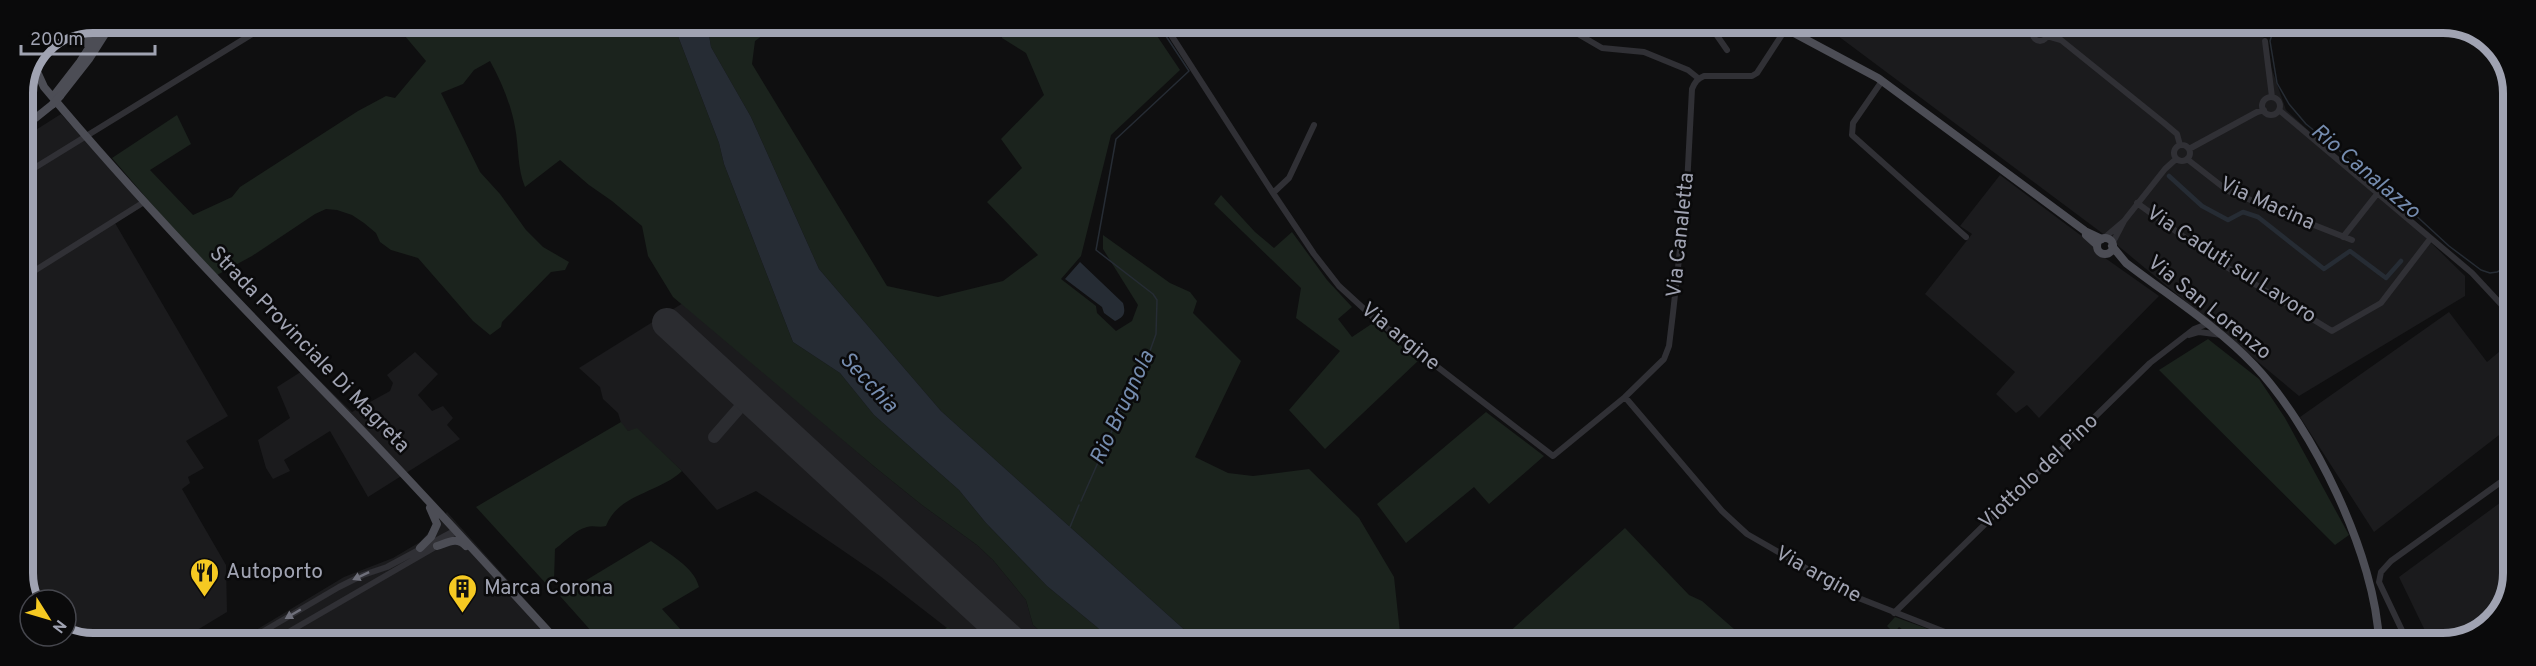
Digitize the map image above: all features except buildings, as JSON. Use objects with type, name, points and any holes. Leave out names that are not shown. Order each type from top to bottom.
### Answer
[{"type":"main road","points":[[80,62],[89,33]]},
{"type":"main road","points":[[58,95],[98,33]]},
{"type":"main road","points":[[33,119],[58,95],[89,59],[105,33]]},
{"type":"main road","points":[[1797,33],[1882,81],[2085,231],[2101,241],[2108,239],[2110,248],[2099,251],[2101,241]]},
{"type":"main road","name":"Strada Provinciale Di Magreta","points":[[37,72],[39,79],[86,137],[144,202],[412,483],[550,633]]},
{"type":"main road","name":"Via San Lorenzo","points":[[2110,248],[2222,335],[2268,380],[2296,419],[2312,445],[2358,544],[2371,590],[2377,633]]},
{"type":"main road","points":[[412,483],[416,492],[433,511],[437,524],[431,537],[420,548]]},
{"type":"main road","points":[[437,546],[460,541],[485,567],[492,568]]},
{"type":"street","points":[[33,168],[253,33]]},
{"type":"street","name":"Via argine","points":[[1170,33],[1273,193],[1314,254],[1339,286],[1374,318],[1553,456]]},
{"type":"street","points":[[1576,33],[1602,48],[1644,52],[1688,70],[1698,78],[1710,75],[1754,75],[1781,33]]},
{"type":"street","points":[[1715,33],[1726,50]]},
{"type":"street","points":[[2047,36],[2061,40],[2164,123],[2176,134],[2180,145],[2190,149]]},
{"type":"street","points":[[2265,41],[2272,97]]},
{"type":"street","name":"Via Canaletta","points":[[1553,456],[1625,397],[1658,366],[1664,359],[1669,346],[1686,186],[1692,89],[1698,78]]},
{"type":"street","points":[[34,82],[39,79]]},
{"type":"street","points":[[1882,81],[1853,123],[1852,135],[1966,237]]},
{"type":"street","points":[[2272,97],[2279,100],[2279,110],[2472,273],[2503,306]]},
{"type":"street","points":[[2264,110],[2263,102],[2272,97]]},
{"type":"street","points":[[2190,149],[2257,112],[2264,110],[2273,114],[2279,110]]},
{"type":"street","points":[[1273,193],[1289,178],[1314,125]]},
{"type":"street","points":[[2176,159],[2174,149],[2180,145]]},
{"type":"street","points":[[2176,159],[2181,161],[2187,159],[2190,156],[2190,149]]},
{"type":"street","points":[[2110,248],[2124,221],[2137,203],[2176,159]]},
{"type":"street","name":"Via Macina","points":[[2187,159],[2228,191],[2352,240]]},
{"type":"street","points":[[2343,237],[2377,194]]},
{"type":"street","points":[[33,271],[144,202]]},
{"type":"street","name":"Via Caduti sul Lavoro","points":[[2137,203],[2220,263],[2332,331],[2381,303],[2430,239]]},
{"type":"street","points":[[2101,241],[2124,221]]},
{"type":"street","points":[[2194,315],[2196,330],[2222,335]]},
{"type":"street","name":"Viottolo del Pino","points":[[1894,613],[2150,363],[2207,324]]},
{"type":"street","name":"Via argine","points":[[1625,397],[1722,511],[1741,530],[1848,593],[1947,633]]},
{"type":"street","points":[[2403,633],[2380,587],[2381,572],[2391,561],[2503,480]]},
{"type":"street","points":[[287,633],[437,546],[456,530]]},
{"type":"street","points":[[261,633],[339,587],[363,575],[387,567],[456,530]]},
{"type":"street","points":[[339,587],[348,589],[349,597]]},
{"type":"shaded area","points":[[402,33],[677,33],[719,143],[724,164],[793,342],[840,373],[874,415],[959,490],[986,523],[1047,586],[1102,633],[1042,633],[1033,625],[1026,600],[993,560],[977,545],[876,468],[673,297],[648,256],[642,226],[560,160],[525,187],[511,110],[490,61],[474,70],[463,84],[441,93],[480,172],[500,194],[526,230],[543,247],[569,262],[565,270],[551,272],[502,322],[501,327],[490,335],[473,321],[418,258],[391,250],[380,242],[376,233],[364,223],[352,215],[337,210],[326,209],[315,214],[252,256],[217,275],[174,230],[112,158],[177,115],[191,144],[150,170],[193,215],[232,197],[240,187],[358,111],[386,96],[395,98],[426,61]]},
{"type":"shaded area","points":[[709,33],[766,33],[755,41],[752,64],[887,286],[938,297],[1003,281],[1038,255],[987,202],[1022,168],[1001,139],[1044,95],[1026,53],[1002,38],[1002,33],[1155,33],[1180,70],[1111,135],[1081,256],[1061,279],[1096,306],[1097,313],[1116,331],[1132,321],[1138,305],[1103,249],[1103,235],[1170,283],[1190,292],[1197,301],[1193,313],[1241,361],[1195,457],[1228,473],[1253,476],[1309,469],[1359,518],[1394,577],[1400,633],[1188,633],[941,411],[819,269],[751,117],[711,47]]},
{"type":"shaded area","points":[[1834,33],[2266,33],[2262,41],[2286,110],[2465,276],[2465,296],[2299,396],[2110,239]]},
{"type":"shaded area","points":[[61,114],[143,206],[115,223],[228,416],[186,441],[204,468],[188,477],[190,483],[182,489],[226,565],[227,612],[192,633],[81,632],[78,631],[78,588],[35,588],[33,577],[33,132]]},
{"type":"shaded area","points":[[2000,175],[2087,240],[2098,253],[2159,296],[2039,418],[2027,405],[2016,413],[1996,394],[2015,372],[1925,294],[1972,234],[1960,226]]},
{"type":"shaded area","points":[[1221,195],[1255,232],[1274,248],[1292,232],[1327,280],[1352,307],[1338,319],[1352,337],[1373,323],[1419,360],[1325,449],[1289,410],[1340,351],[1296,318],[1301,288],[1214,204]]},
{"type":"shaded area","points":[[683,303],[876,468],[977,545],[993,560],[1026,600],[1033,625],[1042,633],[953,633],[880,576],[756,491],[717,510],[682,471],[637,429],[628,431],[622,426],[618,413],[603,399],[600,387],[579,368]]},
{"type":"shaded area","points":[[2449,312],[2487,362],[2503,349],[2503,432],[2374,532],[2300,417]]},
{"type":"shaded area","points":[[2208,339],[2259,379],[2285,418],[2349,535],[2335,545],[2159,370]]},
{"type":"shaded area","points":[[415,352],[438,374],[418,395],[432,411],[443,406],[453,418],[447,425],[460,439],[368,497],[330,431],[284,460],[290,471],[273,479],[266,468],[258,440],[290,418],[277,387],[307,368],[352,412],[390,391],[393,383],[387,375]]},
{"type":"shaded area","points":[[1486,412],[1544,456],[1489,504],[1474,487],[1406,543],[1377,504]]},
{"type":"shaded area","points":[[621,422],[628,431],[637,428],[682,471],[673,478],[629,500],[612,515],[606,526],[583,528],[555,549],[554,580],[550,588],[476,507]]},
{"type":"shaded area","points":[[2503,501],[2502,585],[2493,606],[2480,621],[2455,632],[2426,633],[2399,577]]},
{"type":"shaded area","points":[[447,512],[555,633],[251,633],[344,577],[393,558],[420,542]]},
{"type":"shaded area","points":[[1625,528],[1689,595],[1702,601],[1739,633],[1508,633]]},
{"type":"shaded area","points":[[651,541],[686,566],[699,587],[662,609],[684,633],[593,633],[560,596]]},
{"type":"shaded area","points":[[1895,617],[1939,633],[1907,633],[1899,627],[1894,633],[1887,626]]},
{"type":"shaded area","points":[[948,627],[955,633],[939,633]]},
{"type":"water","name":"Secchia","points":[[677,33],[709,33],[711,47],[751,117],[819,269],[941,411],[1188,633],[1102,633],[1047,586],[986,523],[959,490],[874,415],[840,373],[793,342],[724,164],[719,143]]},
{"type":"water","points":[[1080,262],[1123,303],[1124,312],[1120,318],[1115,321],[1104,313],[1102,307],[1065,279]]},
{"type":"waterway","name":"Rio Brugnola","points":[[1081,501],[1127,393],[1140,379],[1156,334],[1157,300],[1153,294],[1096,250],[1116,139],[1189,71],[1164,33]]},
{"type":"waterway","name":"Rio Canalazzo","points":[[2272,33],[2270,41],[2277,83],[2289,104],[2306,124],[2386,188],[2449,246],[2481,270],[2490,273],[2503,269]]},
{"type":"waterway","points":[[2169,176],[2202,206],[2228,220],[2243,212],[2258,217],[2324,269],[2350,251],[2386,278],[2401,261]]},
{"type":"waterway","name":"Rio Brugnola","points":[[1070,527],[1079,505]]},
{"type":"taxiway","points":[[714,437],[748,398]]},
{"type":"runway","points":[[667,323],[1003,633]]},
{"type":"place","name":"Autoporto","points":[[205,598]]},
{"type":"place","name":"Marca Corona","points":[[463,614]]}]
